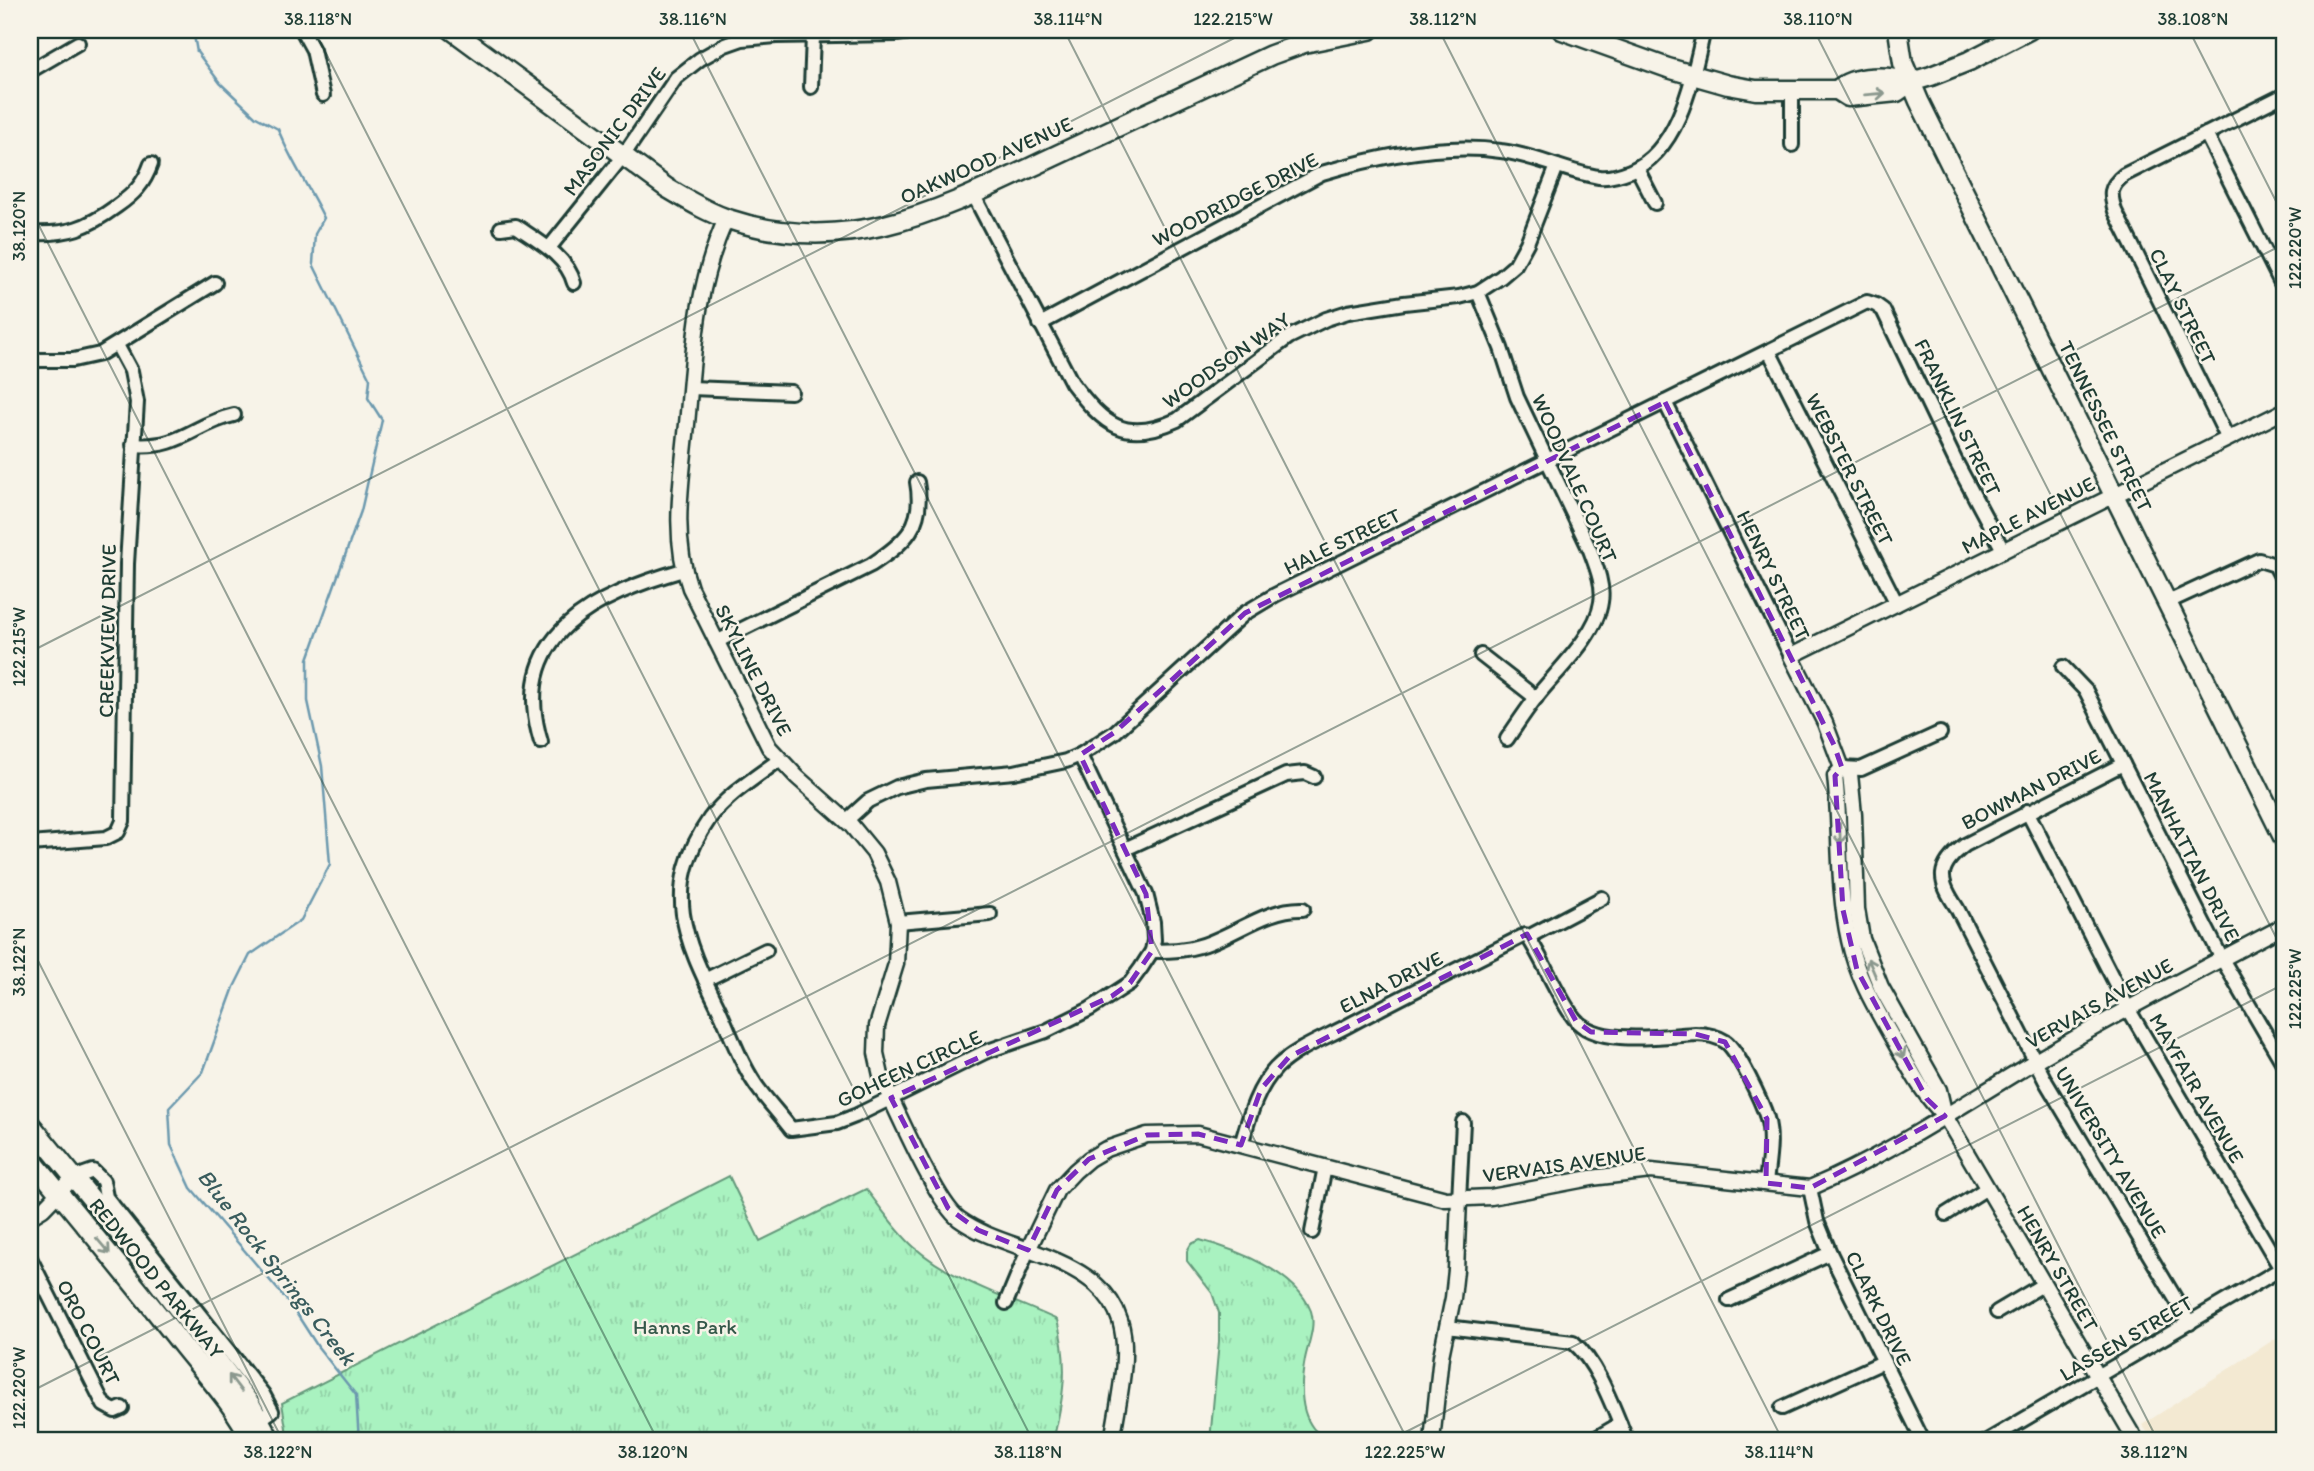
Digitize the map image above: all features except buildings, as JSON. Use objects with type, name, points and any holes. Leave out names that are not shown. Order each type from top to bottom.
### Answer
[{"type":"main road","name":"OAKWOOD AVENUE","points":[[452,30],[667,188],[726,219],[763,229],[802,234],[864,231],[904,221],[973,194],[1271,55],[1304,43],[1370,30]]},
{"type":"main road","points":[[1562,30],[1668,68],[1756,90],[1837,90],[1848,97],[1897,92],[1911,82],[1969,61],[2029,30]]},
{"type":"main road","name":"TENNESSEE STREET","points":[[1898,30],[1903,63],[1943,152],[2284,839]]},
{"type":"main road","name":"REDWOOD PARKWAY","points":[[30,1124],[135,1252],[251,1405],[253,1430]]},
{"type":"main road","name":"REDWOOD PARKWAY","points":[[30,1158],[253,1430],[271,1441]]},
{"type":"street","points":[[302,30],[313,50],[323,95]]},
{"type":"street","name":"MASONIC DRIVE","points":[[549,248],[623,156],[676,78],[700,59],[742,39],[895,34],[927,30]]},
{"type":"street","name":"WOODRIDGE DRIVE","points":[[1040,324],[1322,173],[1370,161],[1463,149],[1505,151],[1603,177],[1618,176],[1637,168],[1655,156],[1665,145],[1693,74],[1704,30]]},
{"type":"street","points":[[811,88],[813,36]]},
{"type":"street","points":[[30,71],[78,43]]},
{"type":"street","points":[[1792,90],[1792,145]]},
{"type":"street","points":[[2284,95],[2206,134],[2284,289]]},
{"type":"street","name":"CLAY STREET","points":[[2206,134],[2124,175],[2113,185],[2110,194],[2115,211],[2228,439]]},
{"type":"street","points":[[30,233],[71,232],[95,223],[144,183],[151,164]]},
{"type":"street","name":"WOODSON WAY","points":[[973,194],[1072,383],[1104,419],[1125,430],[1141,431],[1156,429],[1177,420],[1289,337],[1326,318],[1348,312],[1460,297],[1478,292],[1515,264],[1527,243],[1557,166]]},
{"type":"street","points":[[1637,168],[1655,203]]},
{"type":"street","name":"SKYLINE DRIVE","points":[[726,219],[702,287],[697,318],[678,518],[683,570],[769,747],[779,760],[847,820],[881,867],[894,899],[898,922],[896,964],[882,1009],[876,1041],[878,1064],[891,1098],[939,1195],[958,1219],[978,1230],[1081,1272],[1103,1290],[1118,1312],[1124,1328],[1126,1354],[1112,1441]]},
{"type":"street","points":[[501,228],[516,226],[549,248],[571,269],[575,283]]},
{"type":"street","points":[[30,360],[73,360],[100,354],[201,290],[215,284]]},
{"type":"street","name":"WOODVALE COURT","points":[[1478,292],[1517,397],[1590,550],[1602,594],[1601,606],[1591,629],[1535,698],[1507,739]]},
{"type":"street","name":"HALE STREET","points":[[847,820],[868,801],[897,786],[926,780],[1014,772],[1066,761],[1080,755],[1115,732],[1245,613],[1275,595],[1867,302],[1874,304]]},
{"type":"street","name":"FRANKLIN STREET","points":[[1874,304],[1883,310],[1956,462],[2003,550]]},
{"type":"street","name":"CREEKVIEW DRIVE","points":[[30,844],[106,838],[118,832],[123,821],[127,564],[137,402],[135,384],[126,359],[117,345]]},
{"type":"street","name":"WEBSTER STREET","points":[[1769,351],[1897,604]]},
{"type":"street","points":[[691,387],[791,392]]},
{"type":"street","name":"HENRY STREET","points":[[1665,402],[1825,723],[1842,768],[1850,774],[1857,909],[1862,939],[1881,987],[1939,1090],[1945,1116],[2136,1441]]},
{"type":"street","name":"MAPLE AVENUE","points":[[1791,656],[2284,411]]},
{"type":"street","points":[[133,445],[159,446],[173,442],[224,417],[234,415]]},
{"type":"street","points":[[716,642],[890,553],[911,533],[918,518],[920,499],[917,482]]},
{"type":"street","points":[[2168,602],[2259,560],[2275,565],[2284,582]]},
{"type":"street","points":[[541,742],[535,722],[535,685],[539,666],[554,636],[583,612],[611,597],[641,582],[683,570]]},
{"type":"street","points":[[1481,654],[1535,698]]},
{"type":"street","name":"MANHATTAN DRIVE","points":[[2063,667],[2086,691],[2222,959],[2284,1065]]},
{"type":"street","points":[[1842,768],[1861,769],[1940,733]]},
{"type":"street","points":[[1080,755],[1146,894],[1153,922],[1152,951],[1182,951],[1288,908],[1303,909]]},
{"type":"street","name":"GOHEEN CIRCLE","points":[[779,760],[718,810],[698,838],[688,860],[682,906],[684,929],[705,980],[761,1092],[791,1129],[837,1123],[985,1052],[1046,1031],[1101,1003],[1130,983],[1152,951]]},
{"type":"street","name":"BOWMAN DRIVE","points":[[1943,887],[1944,869],[1954,853],[1985,833],[2123,764]]},
{"type":"street","points":[[1125,849],[1286,775],[1305,773],[1314,777]]},
{"type":"street","name":"MAYFAIR AVENUE","points":[[2027,811],[2129,1010],[2283,1268]]},
{"type":"street","name":"UNIVERSITY AVENUE","points":[[1943,887],[1957,908],[2035,1062],[2190,1323]]},
{"type":"street","name":"ELNA DRIVE","points":[[1241,1145],[1261,1089],[1289,1057],[1602,898]]},
{"type":"street","points":[[898,922],[990,914]]},
{"type":"street","name":"VERVAIS AVENUE","points":[[1006,1303],[1057,1190],[1088,1159],[1106,1149],[1147,1135],[1198,1134],[1427,1195],[1459,1200],[1651,1171],[1810,1188],[1833,1178],[2035,1062],[2284,926]]},
{"type":"street","points":[[1528,937],[1576,1021],[1591,1032],[1616,1036],[1695,1034],[1707,1035],[1725,1042],[1743,1065],[1767,1119],[1769,1138],[1766,1183]]},
{"type":"street","points":[[705,980],[766,950]]},
{"type":"street","points":[[1432,1441],[1441,1356],[1456,1270],[1463,1122]]},
{"type":"street","points":[[1311,1232],[1325,1167]]},
{"type":"street","points":[[30,1217],[59,1194],[73,1178]]},
{"type":"street","name":"CLARK DRIVE","points":[[1810,1188],[1818,1222],[1830,1253],[1923,1441]]},
{"type":"street","points":[[1946,1214],[1987,1188]]},
{"type":"street","points":[[1729,1300],[1830,1253]]},
{"type":"street","name":"ORO COURT","points":[[30,1258],[104,1405],[116,1411],[122,1408]]},
{"type":"street","name":"LASSEN STREET","points":[[1987,1441],[2283,1268]]},
{"type":"street","points":[[1997,1312],[2044,1284]]},
{"type":"street","points":[[1447,1327],[1573,1342],[1583,1350],[1597,1374],[1627,1441]]},
{"type":"street","points":[[1782,1408],[1883,1362]]},
{"type":"street","points":[[1591,1441],[1620,1424]]},
{"type":"highlighted area","points":[[1665,402],[1834,745],[1842,768],[1835,776],[1843,910],[1857,970],[1927,1099],[1945,1116],[1810,1188],[1766,1183],[1767,1119],[1725,1042],[1695,1034],[1591,1032],[1576,1021],[1527,934],[1289,1057],[1261,1089],[1241,1145],[1198,1134],[1147,1135],[1089,1159],[1057,1190],[1028,1250],[978,1230],[948,1208],[891,1098],[1112,996],[1130,983],[1152,951],[1146,894],[1080,755],[1115,732],[1245,613]]},
{"type":"shaded area","points":[[2284,1333],[2284,1441],[2154,1441],[2142,1425]]},
{"type":"green space","name":"Hanns Park","points":[[729,1176],[760,1241],[866,1189],[901,1234],[930,1260],[965,1280],[1057,1320],[1063,1352],[1064,1380],[1053,1441],[288,1441],[282,1403]]},
{"type":"green space","points":[[1200,1240],[1264,1265],[1293,1285],[1303,1297],[1311,1311],[1313,1323],[1305,1359],[1303,1404],[1313,1428],[1330,1441],[1210,1441],[1219,1313],[1212,1293],[1187,1261],[1187,1251],[1191,1244]]},
{"type":"waterway","name":"Blue Rock Springs Creek","points":[[193,30],[197,52],[220,83],[256,117],[278,129],[324,218],[315,234],[313,264],[370,379],[368,398],[382,420],[361,511],[308,659],[308,701],[322,766],[330,864],[301,920],[250,955],[234,987],[203,1072],[169,1108],[171,1145],[191,1188],[291,1305],[318,1347],[356,1395],[359,1441]]}]
